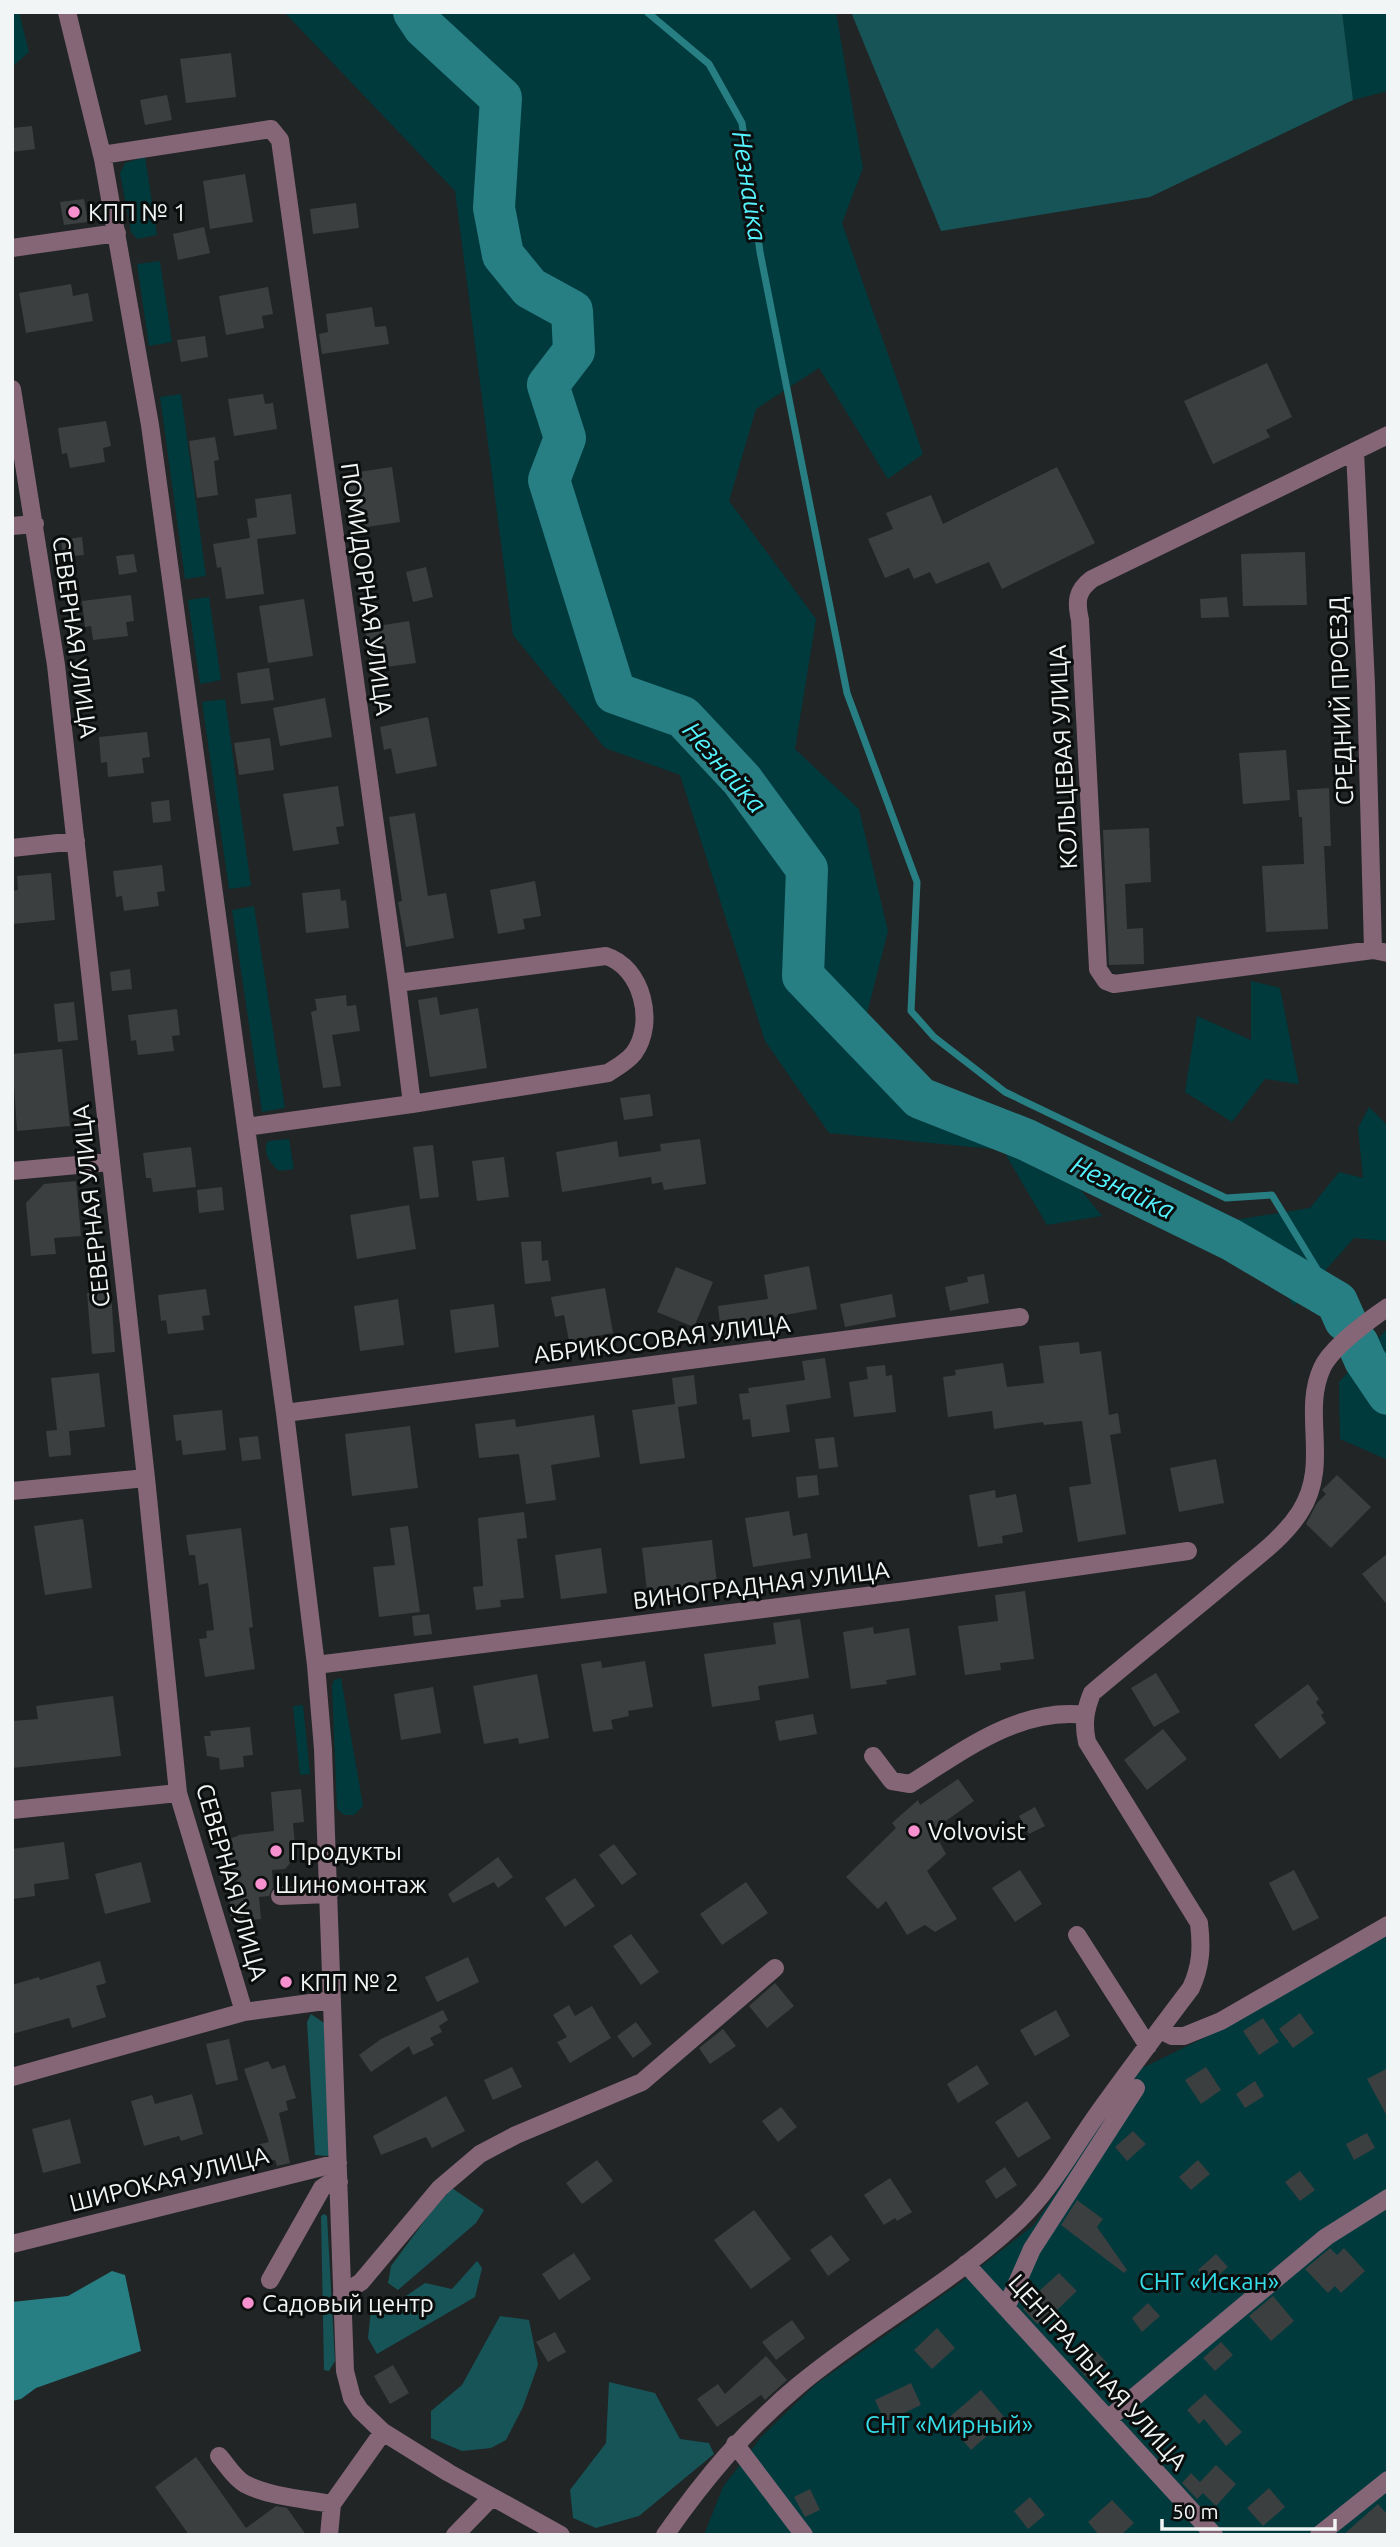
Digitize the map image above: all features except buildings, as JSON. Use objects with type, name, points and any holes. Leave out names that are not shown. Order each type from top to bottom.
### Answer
[{"type":"street","points":[[67,12],[102,155],[150,425],[285,1413],[316,1665],[323,1749],[329,1894],[343,2355],[349,2388],[360,2410],[383,2432],[561,2535]]},
{"type":"street","name":"ПОМИДОРНАЯ УЛИЦА","points":[[102,155],[271,129],[280,140],[412,1104]]},
{"type":"street","points":[[12,248],[117,233]]},
{"type":"street","name":"СЕВЕРНАЯ УЛИЦА","points":[[12,389],[56,664],[178,1793],[244,2012]]},
{"type":"street","name":"КОЛЬЦЕВАЯ УЛИЦА","points":[[1381,952],[1114,984],[1101,976],[1098,969],[1080,620],[1077,607],[1078,595],[1091,579],[1388,435]]},
{"type":"street","name":"СРЕДНИЙ ПРОЕЗД","points":[[1355,451],[1381,952]]},
{"type":"street","points":[[12,526],[35,524]]},
{"type":"street","points":[[12,848],[76,841]]},
{"type":"street","points":[[246,1127],[608,1073],[627,1061],[635,1052],[644,1033],[645,1014],[640,992],[622,963],[606,956],[397,984]]},
{"type":"street","points":[[12,1171],[110,1162]]},
{"type":"street","points":[[665,2535],[701,2484],[735,2444],[800,2384],[970,2269],[1019,2220],[1035,2203],[1191,1988],[1200,1968],[1202,1944],[1199,1923],[1087,1742],[1084,1727],[1092,1693],[1265,1550],[1293,1523],[1307,1501],[1314,1483],[1315,1398],[1317,1380],[1323,1365],[1346,1340],[1388,1307]]},
{"type":"street","name":"АБРИКОСОВАЯ УЛИЦА","points":[[285,1413],[1020,1317]]},
{"type":"street","points":[[12,1491],[146,1478]]},
{"type":"street","name":"ВИНОГРАДНАЯ УЛИЦА","points":[[316,1665],[906,1591],[1188,1551]]},
{"type":"street","points":[[873,1756],[892,1781],[910,1784],[982,1739],[1028,1719],[1069,1713],[1086,1715]]},
{"type":"street","points":[[12,1810],[178,1793]]},
{"type":"street","points":[[280,1896],[329,1894]]},
{"type":"street","points":[[1160,2030],[1172,2036],[1184,2036],[1221,2021],[1388,1925]]},
{"type":"street","points":[[1077,1935],[1148,2046]]},
{"type":"street","points":[[342,2294],[361,2282],[440,2189],[480,2154],[516,2135],[642,2082],[775,1968]]},
{"type":"street","points":[[12,2077],[244,2012],[332,2000]]},
{"type":"street","points":[[1006,2308],[1032,2249],[1136,2088]]},
{"type":"street","name":"ШИРОКАЯ УЛИЦА","points":[[12,2244],[338,2163]]},
{"type":"street","points":[[270,2280],[322,2188],[339,2182]]},
{"type":"street","points":[[1108,2419],[1326,2237],[1388,2198]]},
{"type":"street","name":"ЦЕНТРАЛЬНАЯ УЛИЦА","points":[[970,2269],[1213,2535]]},
{"type":"street","points":[[329,2535],[332,2504],[383,2432]]},
{"type":"street","points":[[735,2444],[804,2535]]},
{"type":"street","points":[[219,2456],[245,2484],[275,2494],[332,2504]]},
{"type":"street","points":[[1319,2535],[1388,2480]]},
{"type":"street","points":[[455,2535],[492,2497]]},
{"type":"green space","points":[[12,12],[19,12],[29,52],[12,67]]},
{"type":"green space","points":[[284,12],[836,12],[863,168],[842,223],[923,454],[888,479],[819,368],[756,409],[729,501],[816,619],[795,749],[859,809],[888,931],[855,1060],[1025,1121],[1102,1216],[1047,1225],[1003,1150],[829,1133],[765,1041],[680,775],[605,748],[513,635],[455,191]]},
{"type":"green space","points":[[1342,12],[1388,12],[1388,91],[1353,100]]},
{"type":"green space","points":[[145,157],[157,235],[137,239],[131,232],[120,173],[125,163]]},
{"type":"green space","points":[[160,261],[172,342],[149,346],[137,264]]},
{"type":"green space","points":[[181,394],[206,576],[185,579],[160,397]]},
{"type":"green space","points":[[209,597],[221,680],[200,684],[188,600]]},
{"type":"green space","points":[[225,699],[251,886],[229,889],[202,702]]},
{"type":"green space","points":[[254,906],[285,1108],[262,1112],[232,910]]},
{"type":"green space","points":[[1251,981],[1280,988],[1299,1084],[1265,1079],[1232,1122],[1185,1092],[1197,1016],[1251,1040]]},
{"type":"green space","points":[[1369,1107],[1388,1126],[1388,1241],[1354,1238],[1294,1306],[1235,1220],[1310,1208],[1339,1172],[1363,1178],[1358,1128]]},
{"type":"green space","points":[[289,1139],[294,1169],[279,1171],[268,1158],[266,1145],[268,1141]]},
{"type":"green space","points":[[1386,1330],[1388,1460],[1340,1439],[1339,1382]]},
{"type":"green space","points":[[341,1678],[363,1806],[354,1815],[344,1815],[337,1809],[332,1686],[334,1680]]},
{"type":"green space","points":[[303,1705],[310,1774],[300,1775],[293,1706]]},
{"type":"green space","name":"СНТ «Искан»","points":[[1388,1930],[1388,2535],[704,2535],[723,2487],[761,2437],[816,2384],[957,2285],[1034,2225],[1136,2071],[1220,2030]]},
{"type":"shaded area","points":[[851,12],[1342,12],[1353,100],[1150,197],[941,231]]},
{"type":"shaded area","points":[[311,2014],[327,2025],[331,2151],[328,2156],[315,2155],[307,2022]]},
{"type":"shaded area","points":[[452,2188],[484,2210],[476,2223],[398,2290],[388,2283],[391,2266]]},
{"type":"shaded area","points":[[321,2216],[327,2216],[335,2361],[329,2371],[324,2370]]},
{"type":"shaded area","points":[[477,2261],[482,2268],[475,2297],[377,2354],[368,2338],[371,2310],[400,2300],[425,2283],[452,2289]]},
{"type":"shaded area","points":[[112,2271],[125,2275],[141,2351],[36,2388],[21,2399],[12,2401],[12,2302],[68,2296]]},
{"type":"shaded area","points":[[500,2316],[529,2320],[538,2365],[523,2407],[506,2440],[491,2448],[462,2451],[431,2438],[431,2411],[462,2385]]},
{"type":"shaded area","points":[[609,2382],[655,2393],[680,2439],[709,2443],[714,2454],[639,2516],[596,2528],[573,2518],[570,2490],[606,2443]]},
{"type":"waterway","name":"Незнайка","points":[[414,12],[424,27],[501,98],[494,208],[503,255],[530,288],[572,311],[574,351],[548,385],[565,438],[549,480],[615,693],[683,717],[742,780],[807,869],[803,976],[920,1098],[1027,1140],[1230,1239],[1337,1302],[1345,1320]]},
{"type":"waterway","name":"Незнайка","points":[[647,12],[709,64],[742,123],[760,252],[847,693],[917,882],[911,1011],[934,1037],[1005,1092],[1226,1198],[1272,1195],[1337,1302]]},
{"type":"waterway","name":"Незнайка","points":[[1358,1344],[1365,1360],[1388,1394]]},
{"type":"place","name":"КПП № 1","points":[[74,212]]},
{"type":"place","name":"Volvovist","points":[[914,1831]]},
{"type":"place","name":"Продукты","points":[[276,1851]]},
{"type":"place","name":"Шиномонтаж","points":[[261,1884]]},
{"type":"place","name":"КПП № 2","points":[[286,1982]]},
{"type":"place","name":"Садовый центр","points":[[248,2303]]},
{"type":"park label","name":"СНТ «Мирный»","points":[[949,2424]]}]
